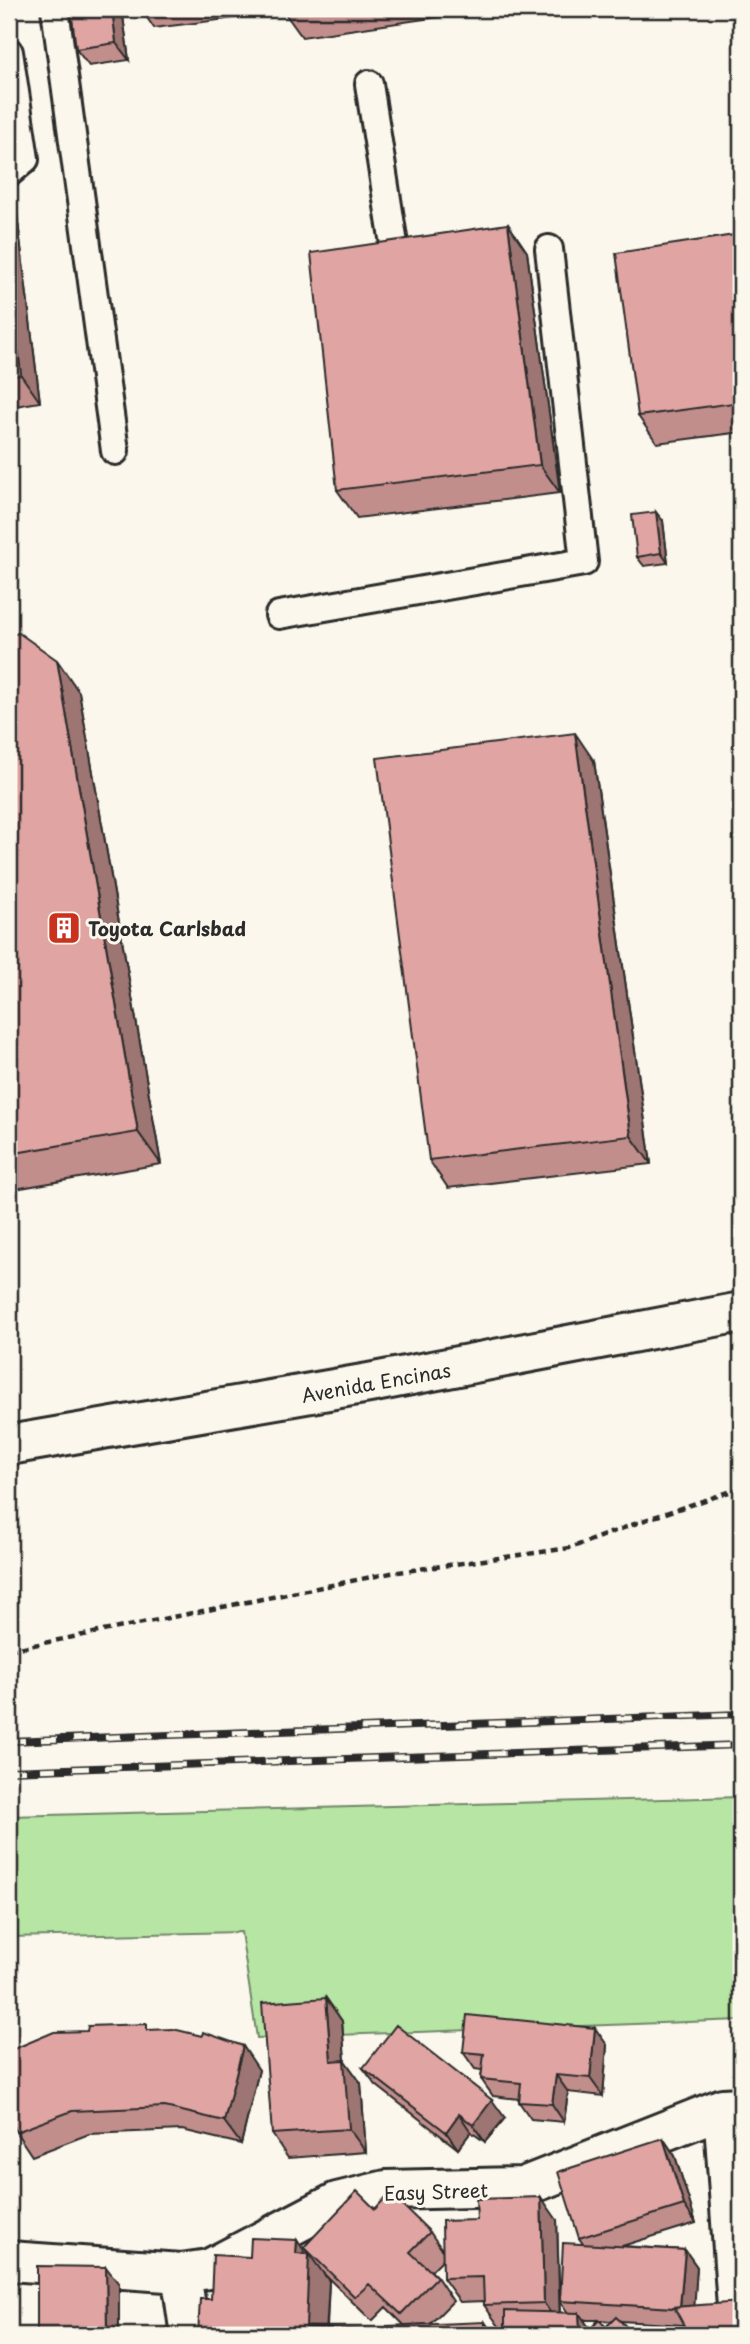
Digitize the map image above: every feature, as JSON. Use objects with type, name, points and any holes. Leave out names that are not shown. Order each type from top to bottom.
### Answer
[{"type":"street","name":"Avenida Encinas","points":[[9,1445],[369,1383],[741,1312]]},
{"type":"street","name":"Easy Street","points":[[9,2261],[181,2273],[209,2269],[337,2202],[386,2190],[523,2187],[732,2108]]},
{"type":"street","points":[[732,2108],[738,2321]]},
{"type":"street","points":[[181,2273],[190,2335]]},
{"type":"lane","points":[[55,9],[115,451]]},
{"type":"lane","points":[[9,52],[25,159],[11,171]]},
{"type":"lane","points":[[369,83],[396,257]]},
{"type":"lane","points":[[279,615],[584,562],[549,249]]},
{"type":"path","points":[[9,1650],[391,1573],[570,1548],[741,1488]]},
{"type":"green space","points":[[741,1797],[741,2020],[257,2038],[241,1932],[9,1937],[9,1816]]},
{"type":"building","points":[[71,9],[112,9],[116,43],[76,49]]},
{"type":"building","points":[[508,224],[540,465],[337,490],[311,253]]},
{"type":"building","points":[[741,234],[741,402],[638,416],[616,253]]},
{"type":"building","points":[[9,276],[21,375],[9,376]]},
{"type":"building","points":[[656,512],[661,553],[637,557],[632,515]]},
{"type":"building","name":"Toyota Carlsbad","points":[[19,633],[57,660],[138,1132],[9,1154],[9,635]]},
{"type":"building","points":[[575,733],[631,1136],[429,1160],[377,758]]},
{"type":"building","points":[[326,1998],[331,2061],[344,2060],[349,2129],[272,2134],[262,2003]]},
{"type":"building","points":[[467,2015],[595,2028],[590,2078],[556,2075],[552,2104],[519,2102],[521,2083],[481,2079],[484,2054],[463,2052]]},
{"type":"building","points":[[147,2024],[147,2030],[173,2029],[202,2036],[203,2032],[243,2046],[224,2121],[165,2107],[72,2111],[16,2132],[9,2115],[9,2051],[54,2032],[87,2031],[88,2026]]},
{"type":"building","points":[[396,2025],[492,2100],[473,2125],[459,2114],[446,2132],[363,2068]]},
{"type":"building","points":[[663,2138],[684,2205],[579,2238],[558,2172]]},
{"type":"building","points":[[357,2191],[375,2209],[390,2193],[430,2232],[410,2252],[437,2277],[401,2314],[369,2284],[355,2297],[304,2247]]},
{"type":"building","points":[[541,2197],[544,2303],[484,2305],[483,2277],[443,2278],[442,2221],[477,2220],[476,2199]]},
{"type":"building","points":[[251,2238],[297,2240],[296,2253],[309,2254],[306,2327],[373,2330],[373,2335],[198,2335],[200,2299],[211,2299],[213,2255],[250,2257]]},
{"type":"building","points":[[563,2243],[685,2250],[680,2306],[675,2308],[560,2301]]},
{"type":"building","points":[[37,2266],[106,2267],[107,2335],[37,2335]]},
{"type":"building","points":[[741,2302],[741,2335],[689,2335],[674,2307]]},
{"type":"building","points":[[505,2311],[579,2313],[580,2335],[505,2335]]},
{"type":"building","points":[[616,2317],[635,2335],[585,2335],[599,2320],[606,2327]]},
{"type":"building","points":[[485,2322],[485,2335],[388,2335],[387,2326]]},
{"type":"railway","points":[[9,1741],[741,1714]]},
{"type":"railway","points":[[9,1771],[741,1745]]},
{"type":"place","name":"Toyota Carlsbad","points":[[64,928]]}]
